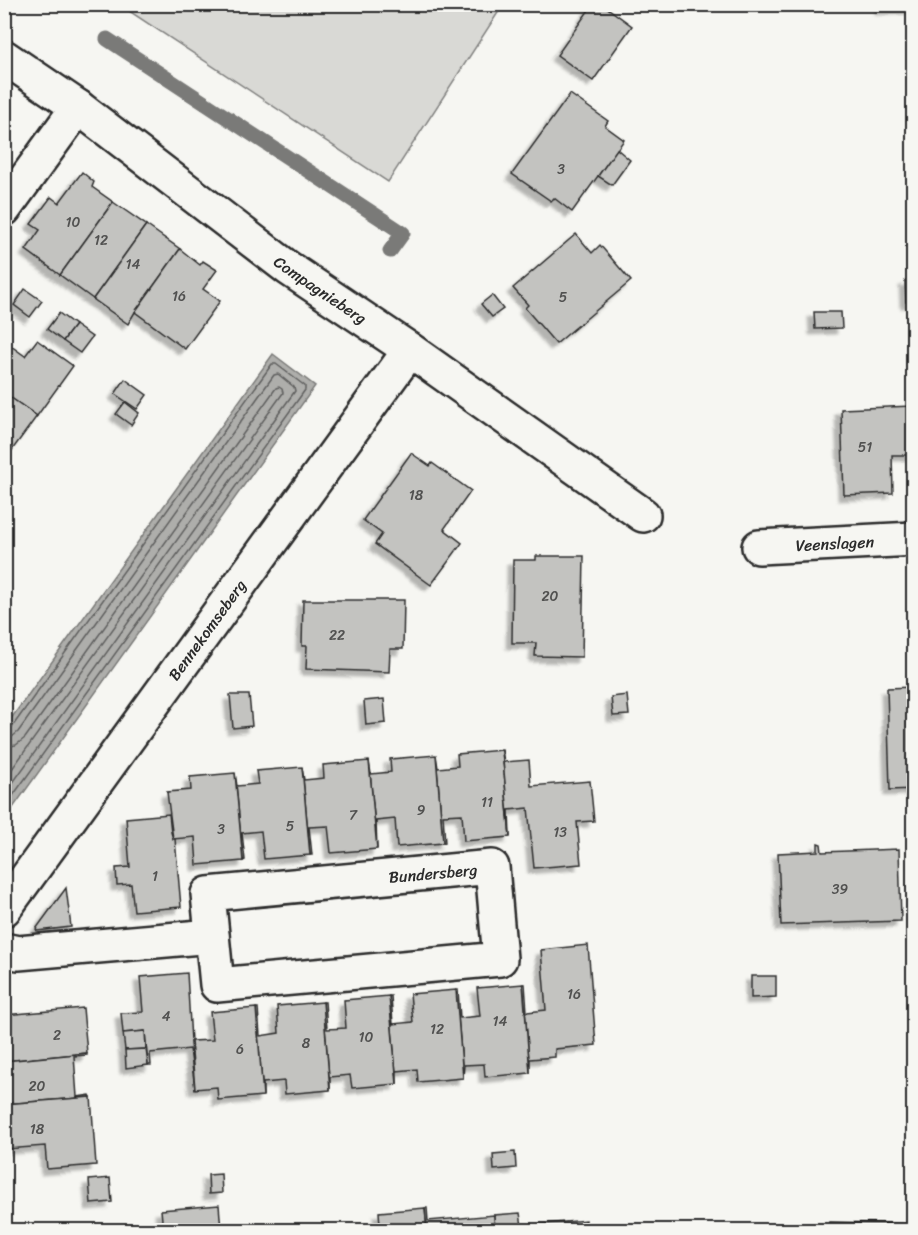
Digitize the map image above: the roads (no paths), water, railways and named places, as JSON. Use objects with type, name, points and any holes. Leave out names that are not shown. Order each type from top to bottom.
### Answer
[{"type":"street","name":"Compagnieberg","points":[[4,57],[78,107],[288,268],[410,350],[643,515]]},
{"type":"street","points":[[4,208],[78,107]]},
{"type":"street","name":"Bennekomseberg","points":[[4,909],[410,350]]},
{"type":"street","name":"Veenslagen","points":[[759,547],[914,539]]},
{"type":"street","name":"Bundersberg","points":[[492,867],[500,959],[217,985],[212,936],[208,894],[492,867]]},
{"type":"street","points":[[4,951],[18,953],[212,936]]},
{"type":"water","points":[[273,354],[315,386],[5,819],[5,727]]},
{"type":"waterway","points":[[107,39],[403,233],[390,251]]}]
